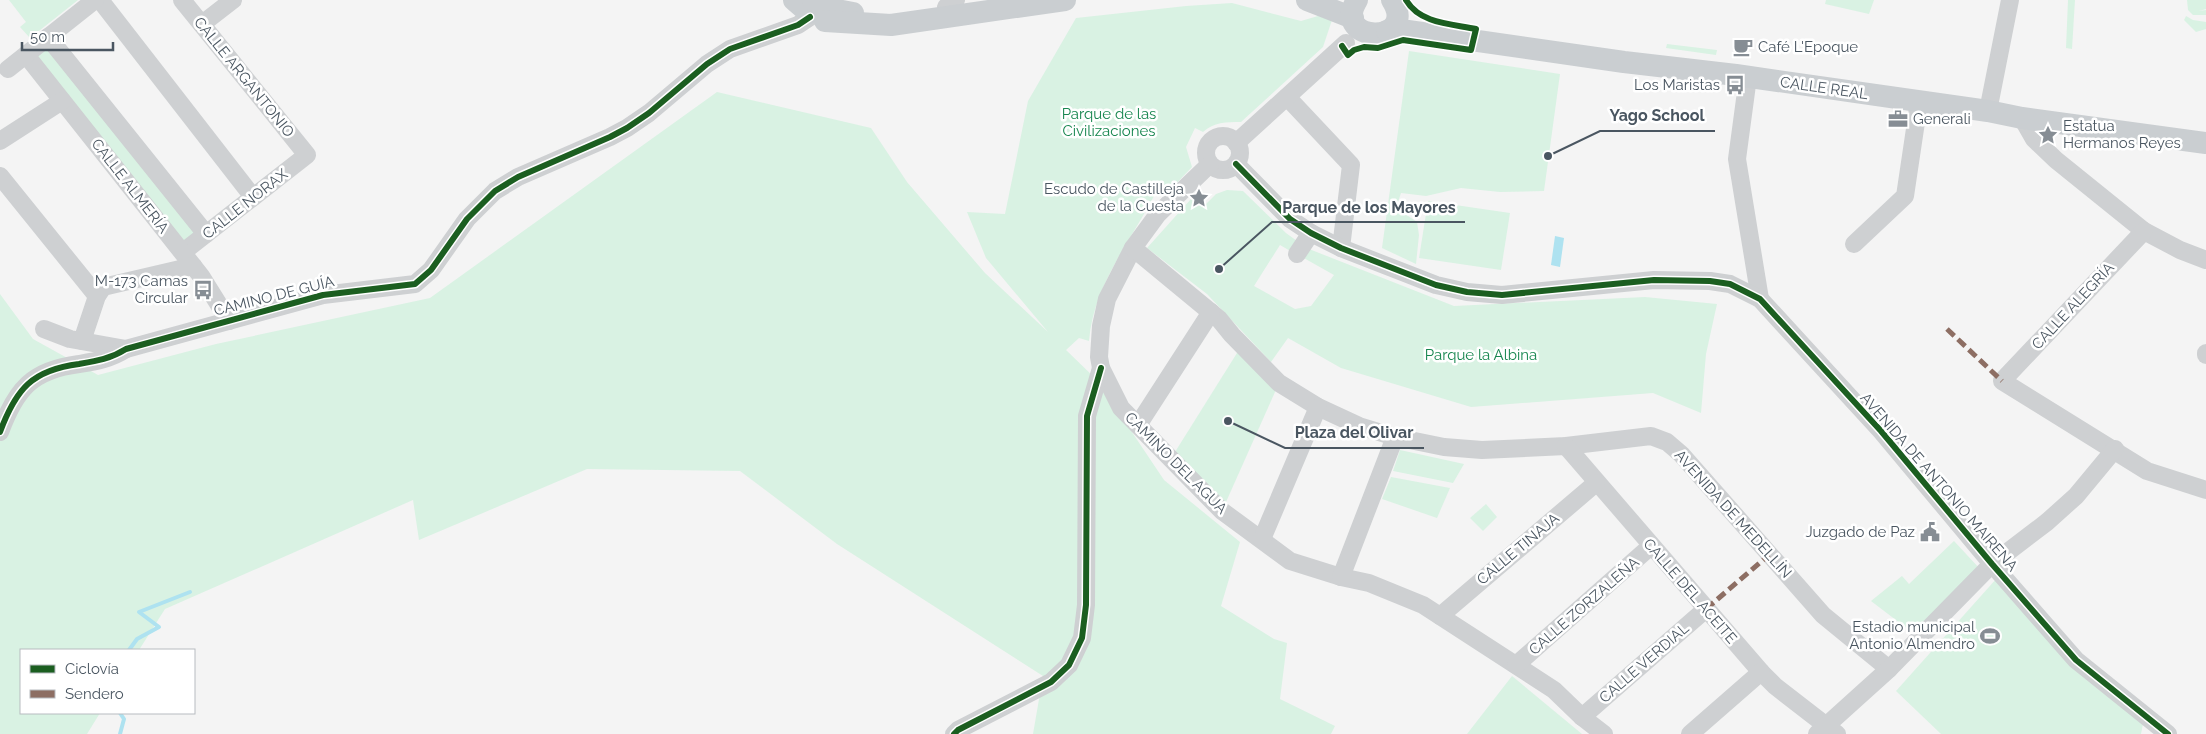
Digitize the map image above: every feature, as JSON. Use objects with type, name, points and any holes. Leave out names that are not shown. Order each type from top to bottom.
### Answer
[{"type":"main road","points":[[814,11],[902,14],[951,4],[995,0]]},
{"type":"main road","points":[[814,11],[891,25],[1065,0]]},
{"type":"main road","name":"CALLE REAL","points":[[1307,0],[1362,25],[1624,62],[1748,77],[2206,143]]},
{"type":"main road","points":[[1362,25],[1395,22],[1394,3]]},
{"type":"main road","name":"CALLE REAL","points":[[1394,3],[1441,36]]},
{"type":"street","points":[[8,69],[95,0]]},
{"type":"street","points":[[100,0],[253,197]]},
{"type":"street","name":"CALLE ARGANTONIO","points":[[182,0],[306,155]]},
{"type":"street","points":[[202,24],[233,0]]},
{"type":"street","points":[[1988,111],[2010,0]]},
{"type":"street","name":"CAMINO DE GUÍA","points":[[0,432],[7,414],[22,390],[41,373],[62,366],[105,360],[126,349],[323,294],[415,284],[432,270],[467,219],[496,191],[518,177],[610,137],[649,113],[730,49],[776,32],[814,11]]},
{"type":"street","points":[[1236,143],[1362,25]]},
{"type":"street","name":"CALLE ALMERÍA","points":[[48,37],[206,234]]},
{"type":"street","name":"CALLE ALMERÍA","points":[[26,55],[188,259],[229,320]]},
{"type":"street","points":[[1748,77],[1737,159],[1760,298]]},
{"type":"street","points":[[1287,97],[1351,165],[1341,248]]},
{"type":"street","points":[[0,141],[62,101]]},
{"type":"street","points":[[1854,244],[1905,196],[1919,102]]},
{"type":"street","points":[[2022,118],[2034,139],[2056,160],[2144,231],[2180,250],[2206,260]]},
{"type":"street","points":[[1225,136],[1232,138],[1236,143],[1240,154],[1236,164],[1223,170],[1210,164],[1206,154],[1211,140],[1225,136]]},
{"type":"street","name":"CALLE NORAX","points":[[188,259],[206,234],[306,155]]},
{"type":"street","name":"CAMINO DEL AGUA","points":[[1210,164],[1158,214],[1133,248],[1107,299],[1101,326],[1099,357],[1101,368],[1122,408],[1222,511],[1290,561],[1341,577],[1369,583],[1423,605],[1554,690],[1582,717],[1604,734]]},
{"type":"street","name":"AVENIDA DE ANTONIO MAIRENA","points":[[1236,164],[1290,219],[1311,234],[1341,248],[1436,285],[1467,292],[1502,295],[1654,280],[1682,281],[1730,284],[1760,298],[1880,431],[2076,660],[2168,734]]},
{"type":"street","points":[[0,176],[97,296]]},
{"type":"street","name":"CALLE ALEGRÍA","points":[[2115,450],[2002,381],[2144,231]]},
{"type":"street","points":[[1297,254],[1311,234]]},
{"type":"street","name":"AVENIDA DE MEDELLÍN","points":[[1133,248],[1211,312],[1279,382],[1318,407],[1358,426],[1395,438],[1444,447],[1482,450],[1566,446],[1651,436],[1667,442],[1681,454],[1823,615],[1889,669]]},
{"type":"street","points":[[82,341],[97,296],[106,285],[188,259]]},
{"type":"street","points":[[1138,425],[1211,312]]},
{"type":"street","points":[[44,329],[70,339],[126,349]]},
{"type":"street","points":[[954,734],[958,730],[1051,682],[1069,665],[1082,638],[1086,606],[1087,416],[1101,368]]},
{"type":"street","points":[[1262,539],[1318,407]]},
{"type":"street","points":[[1341,577],[1395,438]]},
{"type":"street","name":"CALLE DEL ACEITE","points":[[1566,446],[1761,672],[1827,731]]},
{"type":"street","points":[[1827,731],[1992,564],[2047,522],[2076,496],[2115,450],[2146,471],[2206,490]]},
{"type":"street","name":"CALLE TINAJA","points":[[1440,616],[1596,483]]},
{"type":"street","name":"CALLE ZORZALEÑA","points":[[1516,665],[1651,546]]},
{"type":"street","name":"CALLE VERDIAL","points":[[1582,717],[1706,610]]},
{"type":"street","points":[[1690,734],[1761,672]]},
{"type":"green space","points":[[9,0],[78,0],[30,38],[20,27],[26,22]]},
{"type":"green space","points":[[1826,0],[1874,0],[1869,14],[1825,4]]},
{"type":"green space","points":[[2068,0],[2075,0],[2072,49],[2066,48]]},
{"type":"green space","points":[[2187,0],[2206,0],[2206,9],[2199,11],[2206,10],[2206,15],[2193,15],[2188,10]]},
{"type":"green space","name":"Parque de las Civilizaciones","points":[[1232,3],[1301,21],[1318,16],[1332,20],[1323,47],[1241,122],[1216,124],[1203,132],[1195,128],[1186,147],[1192,167],[1171,189],[1160,184],[1107,279],[1092,319],[1089,341],[1079,338],[1066,350],[1097,380],[1164,480],[1240,542],[1221,606],[1274,639],[1287,643],[1280,699],[1335,726],[1331,734],[1033,734],[1043,676],[837,544],[740,471],[587,469],[419,540],[413,500],[165,609],[140,649],[20,649],[20,714],[99,714],[87,734],[0,734],[0,294],[33,339],[98,375],[216,344],[430,298],[717,92],[871,128],[907,182],[985,273],[1048,332],[986,258],[967,212],[1005,214],[1028,101],[1076,18]]},
{"type":"green space","points":[[2186,16],[2193,20],[2206,22],[2206,29],[2196,32],[2184,20]]},
{"type":"green space","points":[[1667,44],[1717,50],[1716,55],[1666,48]]},
{"type":"green space","points":[[48,45],[197,231],[184,242],[34,56]]},
{"type":"green space","points":[[1409,51],[1560,74],[1544,191],[1500,192],[1461,188],[1426,196],[1401,193],[1396,208],[1417,222],[1419,235],[1416,264],[1382,248]]},
{"type":"green space","name":"Parque la Albina","points":[[1227,190],[1243,191],[1286,233],[1297,241],[1292,252],[1280,245],[1254,286],[1295,309],[1311,306],[1334,275],[1302,257],[1309,249],[1454,306],[1645,297],[1717,304],[1706,354],[1701,413],[1653,393],[1471,407],[1341,368],[1288,338],[1271,362],[1207,294],[1147,248],[1191,199],[1205,205],[1216,194]]},
{"type":"green space","points":[[1428,201],[1510,213],[1501,270],[1419,258]]},
{"type":"green space","points":[[1242,345],[1279,383],[1222,511],[1170,460]]},
{"type":"green space","points":[[1400,450],[1464,464],[1453,483],[1393,471]]},
{"type":"green space","points":[[1391,477],[1450,488],[1437,518],[1382,499]]},
{"type":"green space","points":[[1486,504],[1497,517],[1483,531],[1470,518]]},
{"type":"green space","points":[[1954,541],[1980,569],[1913,633],[1871,601],[1902,576],[1909,584]]},
{"type":"green space","name":"Estadio municipal Antonio Almendro","points":[[1997,578],[2143,724],[2141,734],[1941,734],[1896,691]]},
{"type":"green space","points":[[1512,676],[1582,734],[1467,734]]},
{"type":"water","points":[[1555,236],[1564,238],[1560,267],[1551,265]]},
{"type":"waterway","points":[[130,649],[137,639],[159,627],[139,612],[190,592]]},
{"type":"waterway","points":[[120,734],[124,719],[121,714]]},
{"type":"marked path","points":[[1947,329],[2002,381]]},
{"type":"marked path","points":[[1706,609],[1769,555]]},
{"type":"cycle path","points":[[1342,46],[1348,55],[1354,50],[1364,47],[1378,48],[1403,40],[1471,50],[1476,29],[1437,22],[1419,14],[1406,0]]},
{"type":"cycle path","points":[[0,432],[12,404],[20,393],[28,384],[49,371],[103,359],[126,349],[323,295],[415,284],[431,270],[467,219],[495,191],[518,177],[627,128],[649,113],[707,64],[730,49],[798,25],[810,17]]},
{"type":"cycle path","points":[[1236,164],[1290,219],[1311,233],[1341,248],[1436,285],[1467,292],[1502,295],[1654,280],[1710,281],[1730,284],[1760,299],[1881,431],[1992,564],[2076,660],[2168,734]]},
{"type":"cycle path","points":[[954,734],[958,730],[1051,682],[1069,665],[1082,638],[1086,605],[1087,416],[1101,368]]},
{"type":"place","name":"Café L'Epoque","points":[[1743,47]]},
{"type":"place","name":"Los Maristas","points":[[1735,85]]},
{"type":"place","name":"Generali","points":[[1898,119]]},
{"type":"place","name":"Estatua Hermanos Reyes","points":[[2048,135]]},
{"type":"place","name":"Yago School","points":[[1548,156]]},
{"type":"place","name":"Escudo de Castilleja de la Cuesta","points":[[1199,198]]},
{"type":"place","name":"Parque de los Mayores","points":[[1219,269]]},
{"type":"place","name":"M-173 Camas Circular","points":[[203,290]]},
{"type":"place","name":"Plaza del Olivar","points":[[1228,421]]},
{"type":"place","name":"Juzgado de Paz","points":[[1930,532]]},
{"type":"place","name":"Estadio municipal Antonio Almendro","points":[[1990,636]]}]
